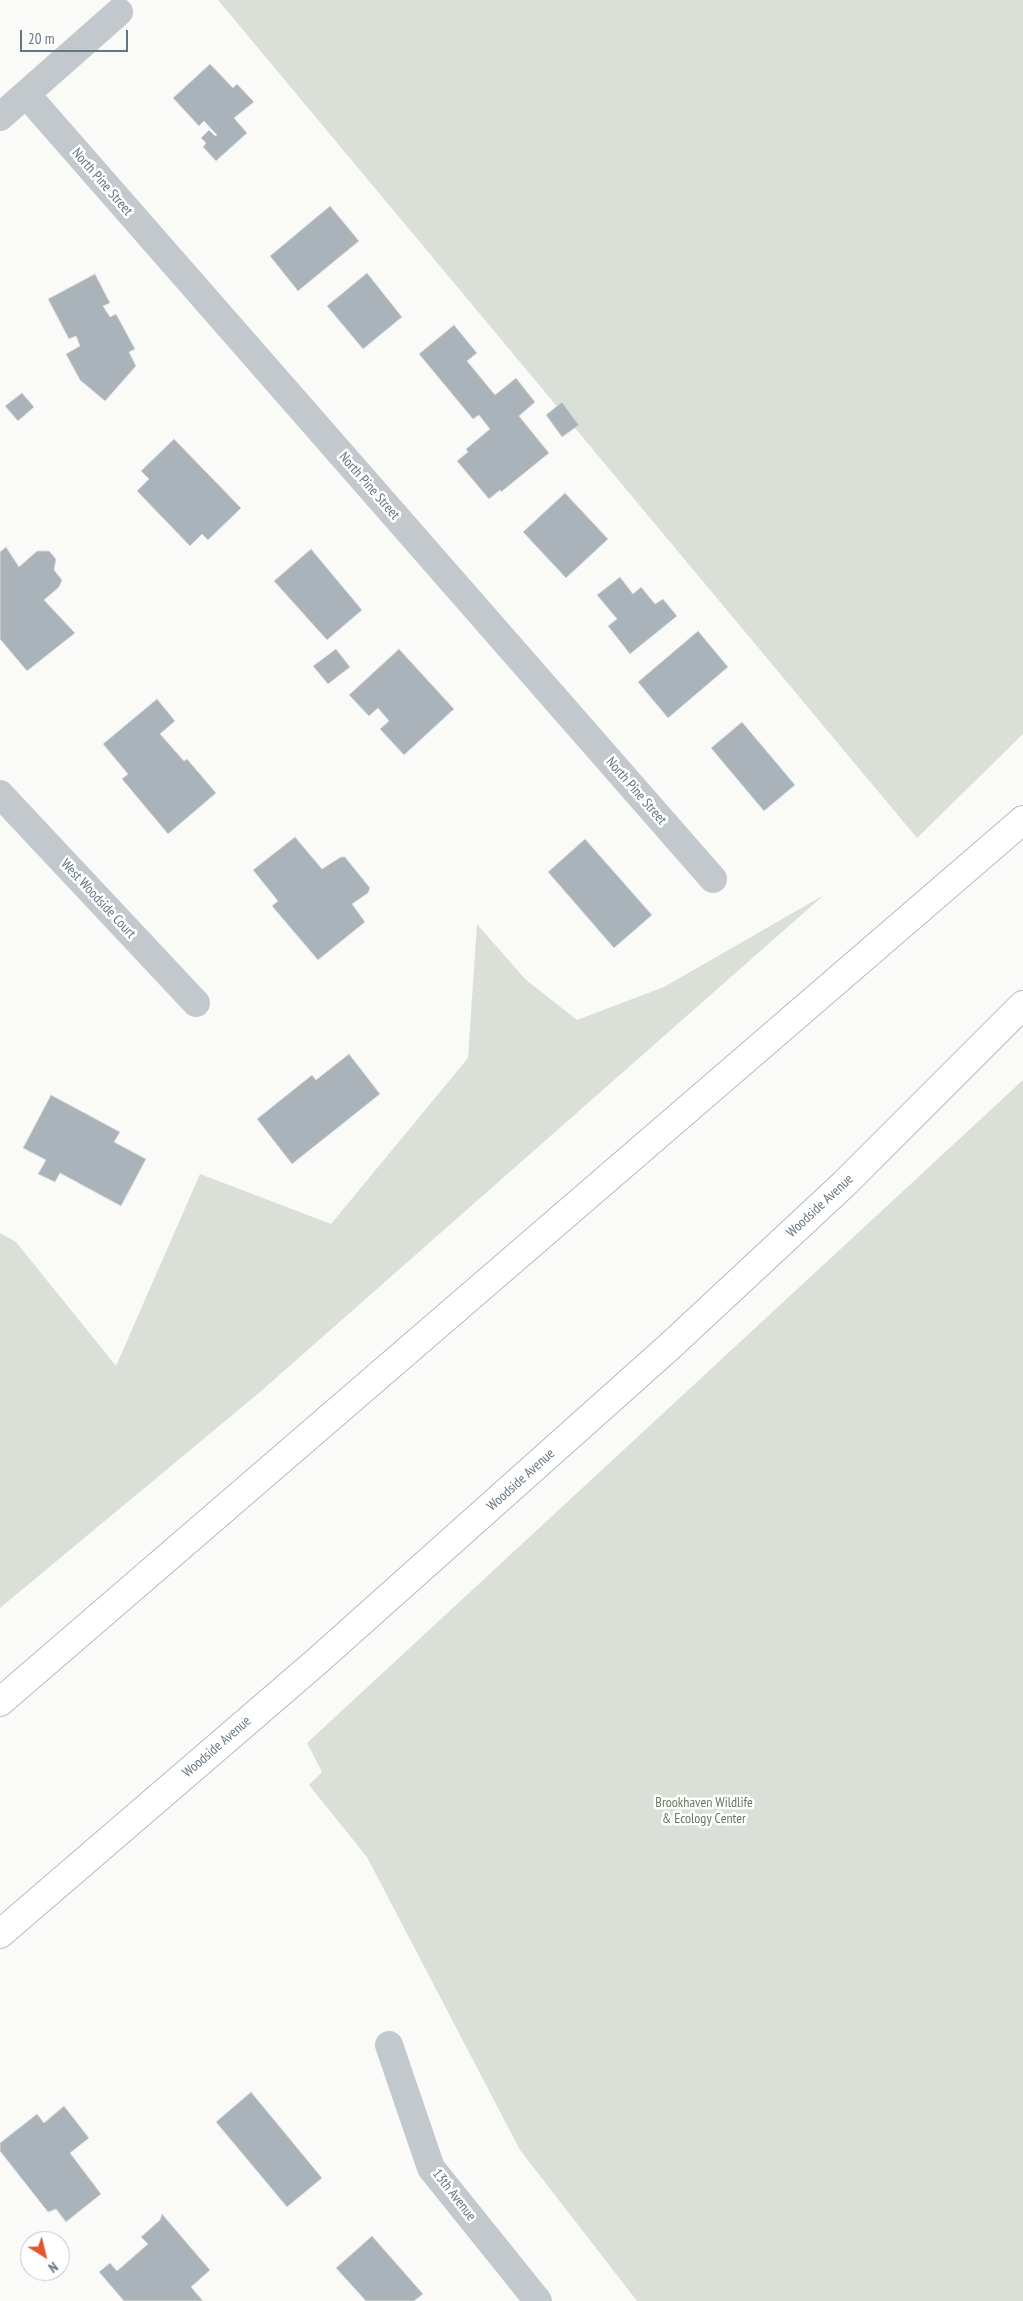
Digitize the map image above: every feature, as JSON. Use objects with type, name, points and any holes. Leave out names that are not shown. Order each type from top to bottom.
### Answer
[{"type":"main road","points":[[0,1702],[1023,820]]},
{"type":"main road","name":"Woodside Avenue","points":[[0,1934],[315,1663],[662,1354],[844,1184],[1023,1005]]},
{"type":"street","points":[[0,117],[119,12]]},
{"type":"street","name":"North Pine Street","points":[[26,94],[713,879]]},
{"type":"street","name":"West Woodside Court","points":[[0,794],[196,1003]]},
{"type":"street","name":"13th Avenue","points":[[389,2045],[432,2168],[538,2301]]},
{"type":"green space","points":[[218,0],[1023,0],[1023,734],[917,838]]},
{"type":"green space","points":[[824,895],[260,1392],[0,1608],[0,1233],[16,1242],[116,1366],[200,1174],[331,1224],[468,1058],[477,924],[525,979],[577,1020],[664,987]]},
{"type":"green space","name":"Brookhaven Wildlife & Ecology Center","points":[[1023,1080],[1023,2301],[637,2301],[520,2150],[367,1857],[309,1785],[322,1772],[307,1743]]},
{"type":"building","points":[[210,64],[233,88],[237,84],[254,102],[234,118],[247,133],[216,161],[203,147],[206,143],[201,138],[209,130],[215,136],[217,135],[204,121],[199,126],[173,98]]},
{"type":"building","points":[[330,206],[359,241],[298,291],[270,256]]},
{"type":"building","points":[[367,273],[402,317],[363,349],[327,306]]},
{"type":"building","points":[[95,274],[110,303],[103,306],[110,317],[116,314],[135,349],[129,352],[136,366],[105,401],[80,380],[66,354],[80,346],[76,336],[69,339],[48,299]]},
{"type":"building","points":[[454,325],[477,353],[467,361],[495,395],[516,378],[535,402],[519,416],[549,453],[501,492],[500,490],[489,499],[457,461],[468,452],[466,449],[490,429],[479,415],[473,419],[419,354]]},
{"type":"building","points":[[22,393],[34,407],[18,421],[5,406]]},
{"type":"building","points":[[562,402],[579,425],[562,437],[546,415]]},
{"type":"building","points":[[174,439],[241,508],[208,540],[202,534],[190,546],[137,491],[149,479],[141,471]]},
{"type":"building","points":[[565,493],[608,539],[566,578],[523,532]]},
{"type":"building","points":[[6,547],[19,567],[37,551],[49,551],[56,559],[54,570],[62,580],[59,587],[44,600],[75,633],[27,671],[0,639],[0,552]]},
{"type":"building","points":[[311,549],[362,610],[327,640],[274,581]]},
{"type":"building","points":[[620,577],[633,594],[641,587],[655,604],[663,599],[677,616],[630,654],[608,626],[617,619],[597,595]]},
{"type":"building","points":[[698,631],[728,667],[668,718],[638,682]]},
{"type":"building","points":[[336,649],[350,667],[328,684],[313,666]]},
{"type":"building","points":[[399,649],[454,709],[404,755],[380,729],[389,721],[378,708],[369,716],[349,695]]},
{"type":"building","points":[[157,699],[175,721],[160,734],[184,761],[187,759],[216,793],[168,834],[122,779],[128,774],[103,744]]},
{"type":"building","points":[[742,722],[795,785],[764,811],[711,748]]},
{"type":"building","points":[[295,837],[322,869],[341,857],[345,857],[370,888],[368,893],[352,904],[365,922],[318,960],[272,906],[278,901],[253,870]]},
{"type":"building","points":[[585,839],[652,915],[614,948],[548,872]]},
{"type":"building","points":[[349,1054],[380,1094],[292,1164],[257,1119],[312,1075],[316,1080]]},
{"type":"building","points":[[51,1095],[120,1132],[114,1142],[146,1159],[121,1206],[60,1173],[55,1182],[38,1174],[46,1160],[23,1148]]},
{"type":"building","points":[[251,2092],[322,2178],[287,2207],[216,2122]]},
{"type":"building","points":[[64,2106],[89,2138],[70,2153],[101,2194],[66,2222],[56,2209],[48,2212],[0,2151],[0,2143],[37,2114],[44,2123]]},
{"type":"building","points":[[162,2214],[210,2270],[191,2287],[203,2301],[124,2301],[99,2272],[110,2263],[117,2271],[148,2244],[141,2237],[160,2220]]},
{"type":"building","points":[[372,2236],[423,2294],[414,2301],[366,2301],[336,2268]]}]
